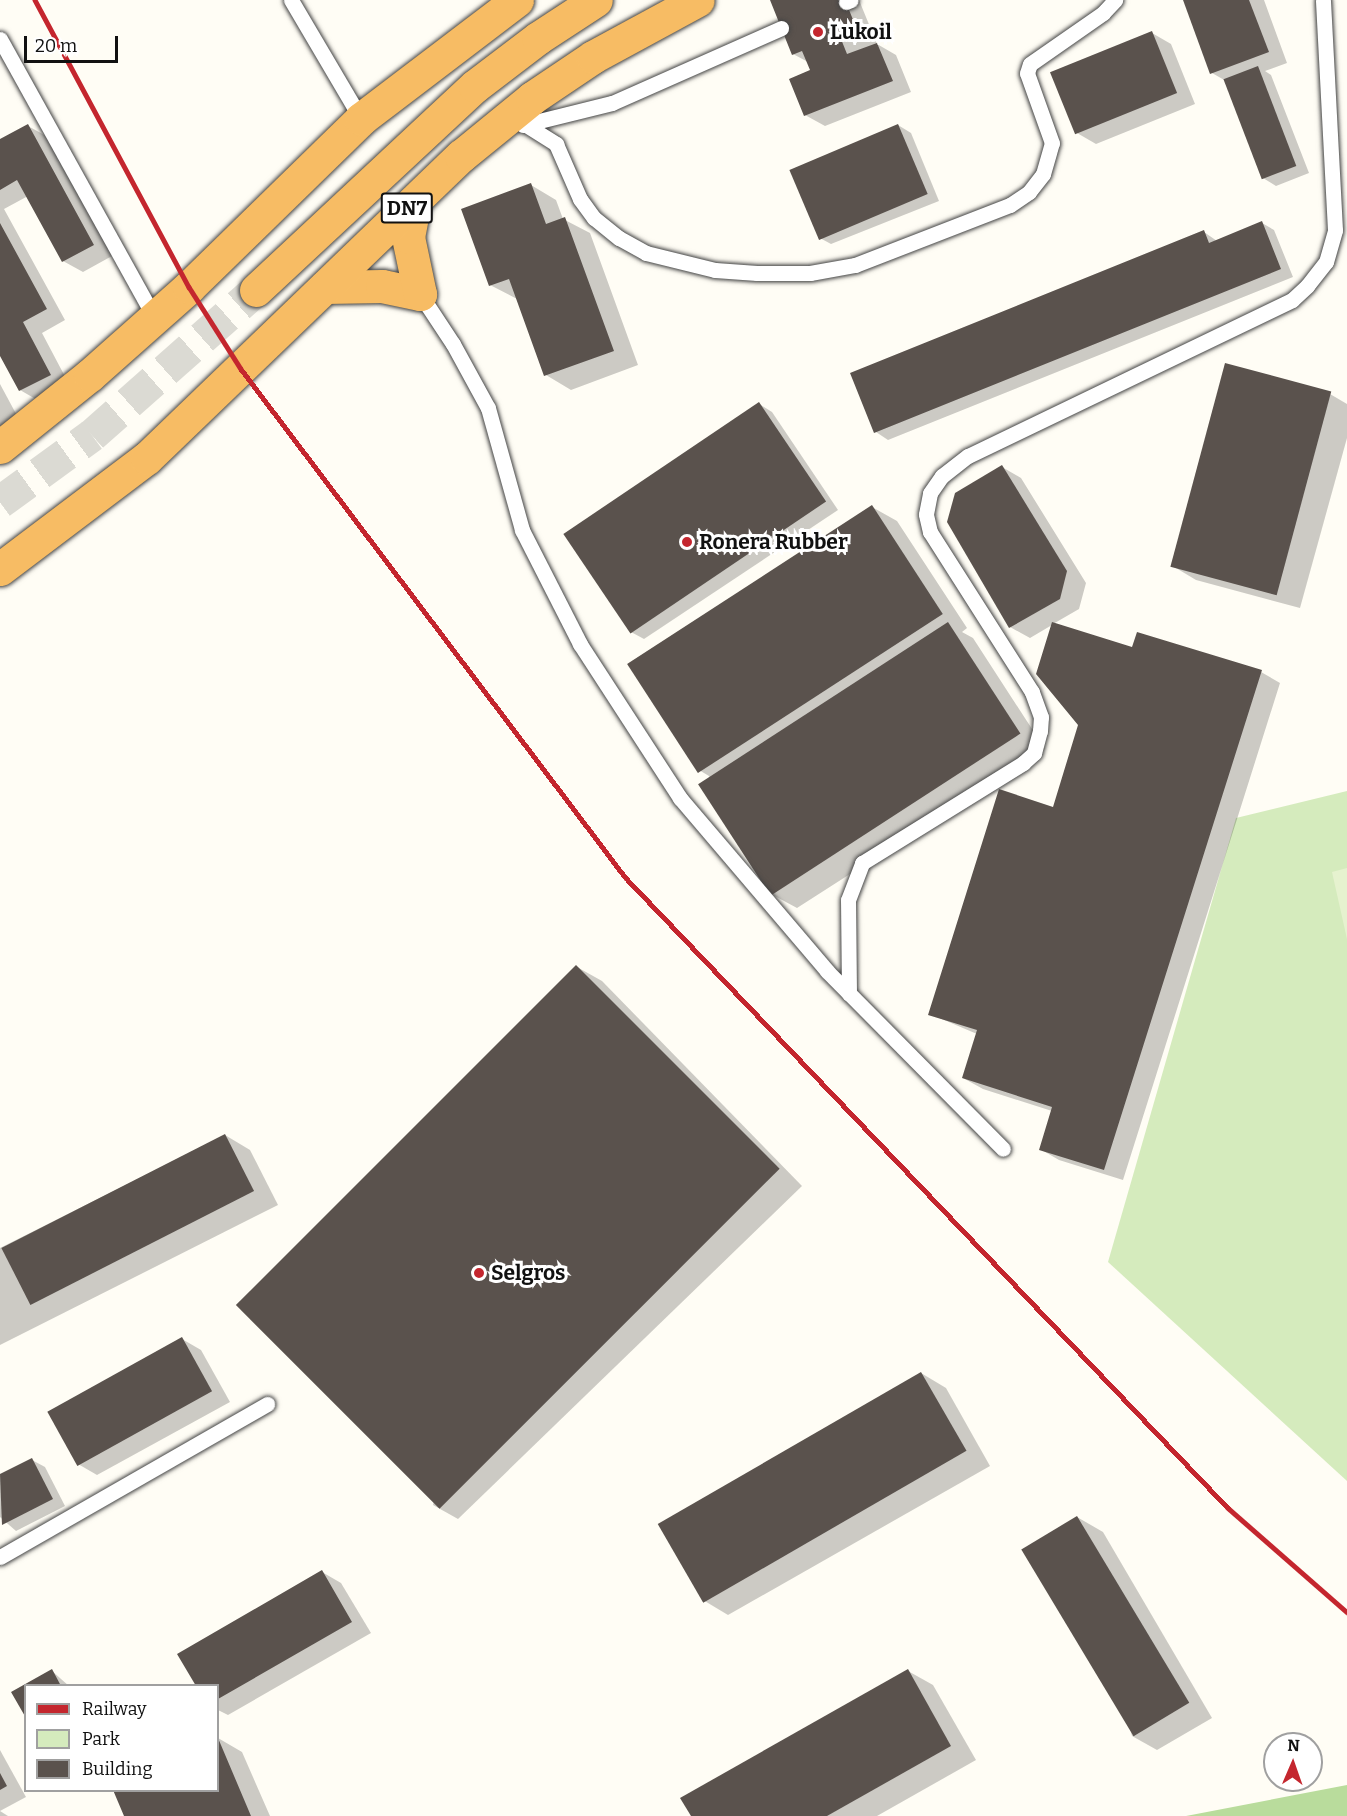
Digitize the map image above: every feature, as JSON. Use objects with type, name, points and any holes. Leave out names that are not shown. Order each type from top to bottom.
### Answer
[{"type":"highway","points":[[0,447],[154,317],[361,119],[517,0]]},
{"type":"highway","name":"DN7","points":[[256,290],[475,86],[596,0]]},
{"type":"highway","name":"DN7","points":[[0,569],[147,458],[415,201],[493,130],[593,57],[698,0]]},
{"type":"highway","points":[[326,287],[382,286],[420,294],[408,237],[415,201]]},
{"type":"lane","points":[[291,0],[361,119]]},
{"type":"lane","points":[[526,124],[556,144],[580,199],[594,218],[619,238],[646,252],[715,270],[757,273],[810,273],[855,265],[1010,205],[1029,192],[1043,174],[1052,143],[1026,73],[1030,64],[1103,14],[1115,0]]},
{"type":"lane","points":[[849,994],[848,900],[862,863],[1023,763],[1034,753],[1040,731],[1041,717],[1032,692],[930,532],[926,514],[930,493],[942,476],[968,456],[1292,300],[1326,262],[1335,230],[1323,0]]},
{"type":"lane","points":[[493,130],[612,103],[781,28]]},
{"type":"lane","points":[[0,39],[154,317]]},
{"type":"lane","points":[[420,294],[453,344],[488,408],[522,530],[580,644],[680,798],[849,994],[1003,1149]]},
{"type":"lane","points":[[0,1557],[267,1404]]},
{"type":"green space","points":[[1347,791],[1347,1481],[1108,1262],[1236,818]]},
{"type":"green space","points":[[1347,868],[1347,939],[1332,872]]},
{"type":"green space","points":[[1347,1785],[1347,1816],[1186,1816],[1311,1792],[1323,1792],[1323,1790]]},
{"type":"building","points":[[770,0],[845,0],[858,32],[841,39],[847,54],[877,43],[893,81],[804,116],[789,79],[810,70],[802,51],[792,55]]},
{"type":"building","points":[[1183,0],[1249,0],[1269,52],[1210,74]]},
{"type":"building","points":[[1152,31],[1177,93],[1075,134],[1050,72]]},
{"type":"building","points":[[1258,66],[1296,166],[1262,179],[1223,79]]},
{"type":"building","points":[[28,124],[94,245],[62,262],[17,180],[0,190],[0,139]]},
{"type":"building","points":[[898,124],[928,194],[819,240],[789,170]]},
{"type":"building","points":[[531,183],[546,224],[565,217],[614,351],[544,376],[509,279],[489,286],[461,209]]},
{"type":"building","points":[[1262,221],[1281,269],[874,433],[850,373],[1204,230],[1209,243]]},
{"type":"building","points":[[0,223],[47,309],[23,322],[51,375],[19,391],[0,356]]},
{"type":"building","points":[[1225,363],[1331,391],[1277,595],[1170,567]]},
{"type":"building","points":[[759,402],[826,501],[630,633],[563,534]]},
{"type":"building","points":[[1002,465],[1067,571],[1060,599],[1009,628],[947,522],[955,493]]},
{"type":"building","points":[[872,505],[943,614],[698,773],[627,664]]},
{"type":"building","points":[[948,622],[1020,734],[771,896],[698,784]]},
{"type":"building","points":[[1052,622],[1132,647],[1137,632],[1262,670],[1104,1170],[1039,1150],[1052,1107],[962,1078],[977,1030],[928,1015],[999,789],[1053,807],[1078,725],[1036,674]]},
{"type":"building","points":[[576,965],[780,1169],[440,1509],[236,1305]]},
{"type":"building","points":[[225,1134],[254,1191],[30,1305],[1,1248]]},
{"type":"building","points":[[182,1337],[212,1391],[77,1466],[47,1412]]},
{"type":"building","points":[[921,1372],[967,1451],[703,1603],[658,1524]]},
{"type":"building","points":[[32,1458],[53,1499],[2,1525],[0,1474]]},
{"type":"building","points":[[1077,1516],[1189,1703],[1134,1736],[1021,1549]]},
{"type":"building","points":[[322,1570],[352,1622],[219,1698],[219,1684],[195,1684],[177,1654]]},
{"type":"building","points":[[52,1669],[60,1684],[25,1684]]},
{"type":"building","points":[[908,1669],[951,1746],[827,1816],[691,1816],[680,1798]]},
{"type":"building","points":[[24,1685],[24,1715],[11,1692]]},
{"type":"building","points":[[219,1740],[251,1816],[124,1816],[114,1792],[219,1792]]},
{"type":"building","points":[[0,1773],[7,1786],[0,1790]]},
{"type":"tunnel","points":[[0,502],[92,435],[256,290]]},
{"type":"railway","points":[[35,0],[189,287],[241,369],[625,877],[1228,1508],[1347,1612]]},
{"type":"place","name":"Lukoil","points":[[818,32]]},
{"type":"place","name":"Ronera Rubber","points":[[687,542]]},
{"type":"place","name":"Selgros","points":[[479,1273]]}]
